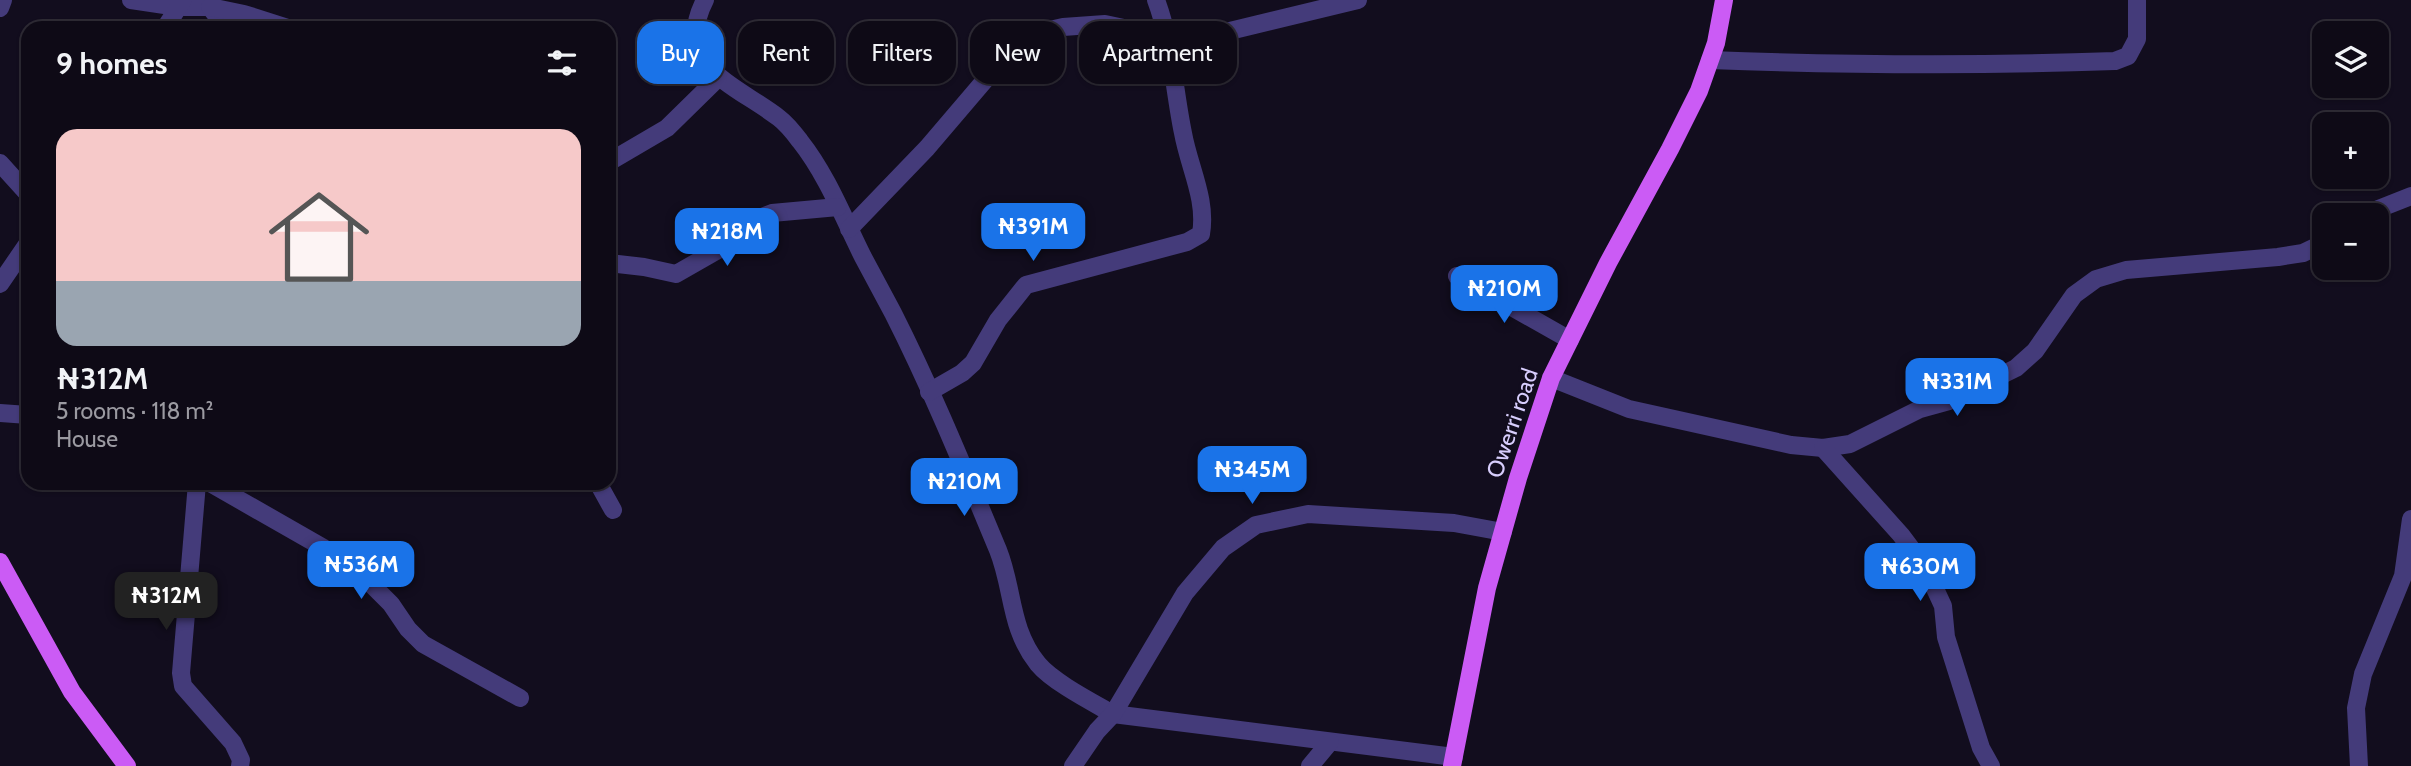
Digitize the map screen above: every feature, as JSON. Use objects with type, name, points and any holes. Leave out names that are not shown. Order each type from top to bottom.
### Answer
[{"type":"main road","name":"Owerri road","points":[[1453,762],[1487,588],[1551,379],[1608,263],[1699,91],[1716,43],[1724,0]]},
{"type":"main road","points":[[0,562],[72,692],[127,766]]},
{"type":"street","points":[[0,8],[3,0]]},
{"type":"street","points":[[131,0],[210,7],[266,21]]},
{"type":"street","points":[[698,21],[705,0]]},
{"type":"street","points":[[1156,0],[1162,21]]},
{"type":"street","points":[[1237,29],[1358,0]]},
{"type":"street","points":[[1710,60],[2013,65],[2115,61],[2128,56],[2137,39],[2137,0]]},
{"type":"street","points":[[170,21],[181,4]]},
{"type":"street","points":[[210,7],[221,21]]},
{"type":"street","points":[[849,229],[1016,49],[1041,32],[1079,26]]},
{"type":"street","points":[[724,82],[781,119],[801,142],[838,207],[892,312],[968,479],[1000,556],[1021,638],[1040,666],[1083,698],[1113,714],[1330,742],[1453,762]]},
{"type":"street","points":[[616,158],[667,128],[712,84]]},
{"type":"street","points":[[929,392],[962,373],[972,363],[998,320],[1026,285],[1186,242],[1201,234],[1204,219],[1198,187],[1183,138],[1174,84]]},
{"type":"street","points":[[0,163],[21,186]]},
{"type":"street","points":[[2389,205],[2411,196]]},
{"type":"street","points":[[616,264],[676,274],[718,250],[752,221],[772,213],[838,207]]},
{"type":"street","points":[[1551,379],[1629,409],[1791,445],[1823,448],[1850,444],[1920,409],[1949,401],[2016,369],[2035,351],[2074,295],[2096,279],[2126,270],[2278,257],[2312,249]]},
{"type":"street","points":[[0,284],[21,253]]},
{"type":"street","points":[[1457,276],[1570,340]]},
{"type":"street","points":[[0,413],[21,414]]},
{"type":"street","points":[[1823,448],[1901,535],[1925,567],[1943,606],[1947,636],[1981,748],[1991,766]]},
{"type":"street","points":[[196,490],[181,673],[183,686],[233,743],[242,760],[240,766]]},
{"type":"street","points":[[223,490],[322,547],[372,585],[423,644],[520,698]]},
{"type":"street","points":[[602,490],[613,510]]},
{"type":"street","points":[[1073,766],[1097,731],[1113,714],[1185,593],[1223,548],[1256,525],[1308,514],[1430,521],[1503,531]]},
{"type":"street","points":[[2359,766],[2356,708],[2363,674],[2403,576],[2411,519]]},
{"type":"street","points":[[1310,766],[1330,742]]}]
